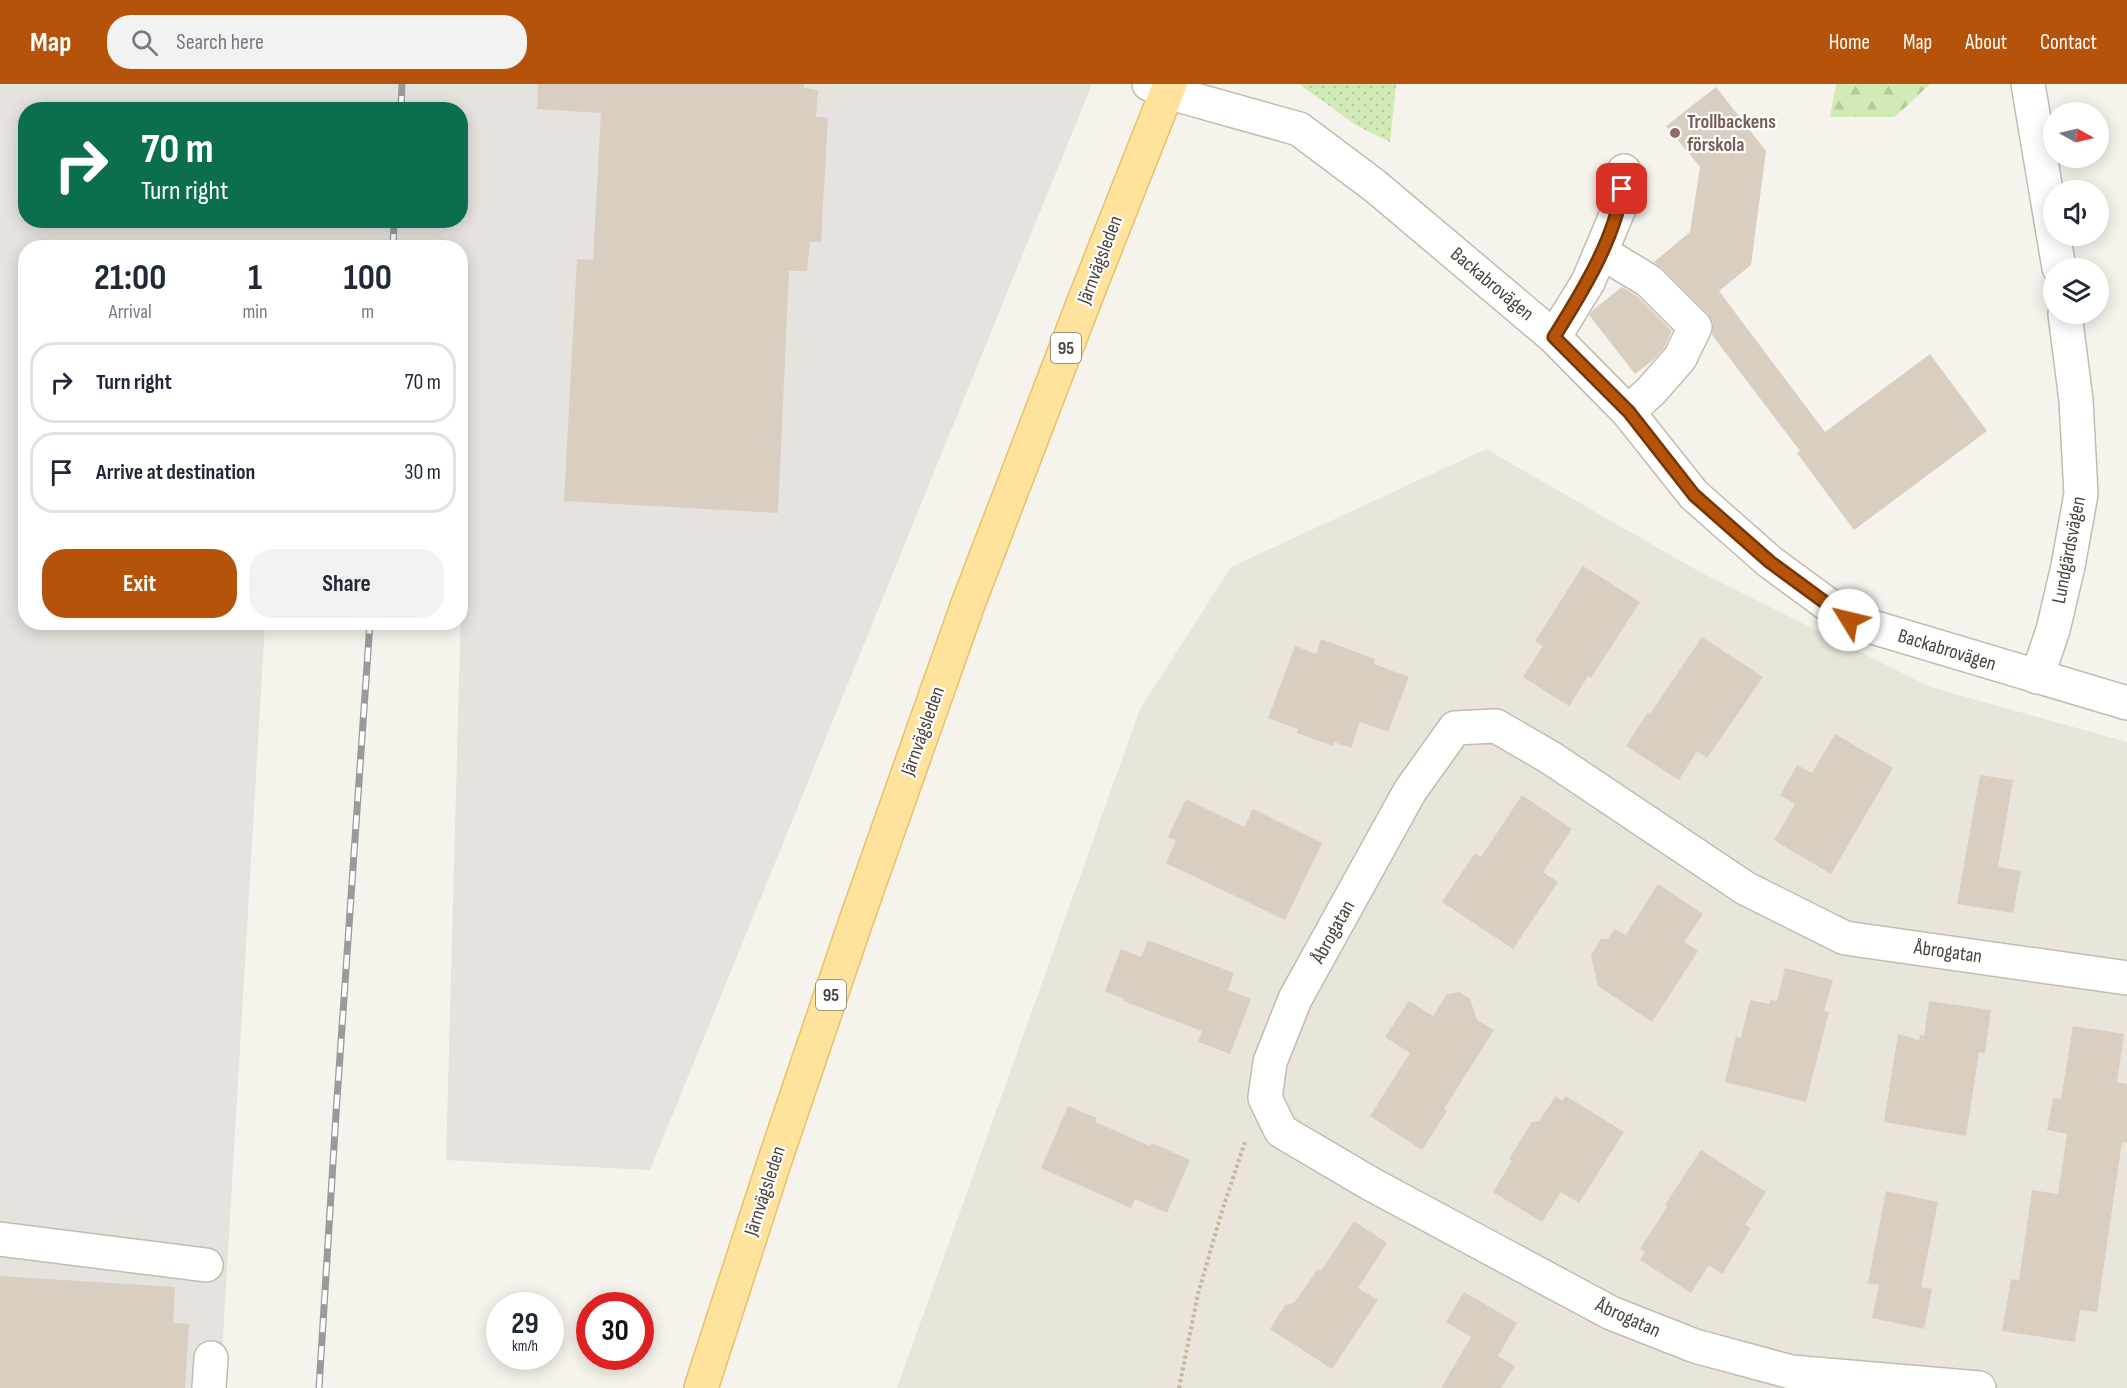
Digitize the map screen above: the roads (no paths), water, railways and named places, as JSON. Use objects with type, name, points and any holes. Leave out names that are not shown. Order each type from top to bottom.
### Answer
[{"type":"main road","name":"Järnvägsleden","points":[[701,1388],[827,1006],[968,604],[1089,288],[1162,87]]},
{"type":"street","points":[[2028,84],[2057,258]]},
{"type":"street","name":"Backabrovägen","points":[[1162,87],[1299,129],[1376,186],[1554,337],[1629,412],[1694,495],[1770,562],[1849,620],[2127,703]]},
{"type":"street","points":[[1554,337],[1588,282],[1601,252],[1620,206],[1624,171]]},
{"type":"street","points":[[1601,252],[1650,281],[1695,327],[1680,358],[1629,412]]},
{"type":"street","name":"Lundgärdsvägen","points":[[2037,677],[2053,630],[2082,494],[2076,400],[2066,324]]},
{"type":"street","name":"Åbrogatan","points":[[1979,1388],[1791,1372],[1695,1347],[1611,1313],[1371,1184],[1281,1131],[1265,1098],[1270,1062],[1295,999],[1410,791],[1455,728],[1496,726],[1551,758],[1745,888],[1845,938],[2127,978]]},
{"type":"street","points":[[0,1239],[206,1265]]},
{"type":"railway","points":[[401,102],[402,84]]},
{"type":"railway","points":[[393,240],[394,228]]},
{"type":"railway","points":[[319,1388],[369,630]]},
{"type":"place","name":"Trollbackens förskola","points":[[1675,133]]}]
